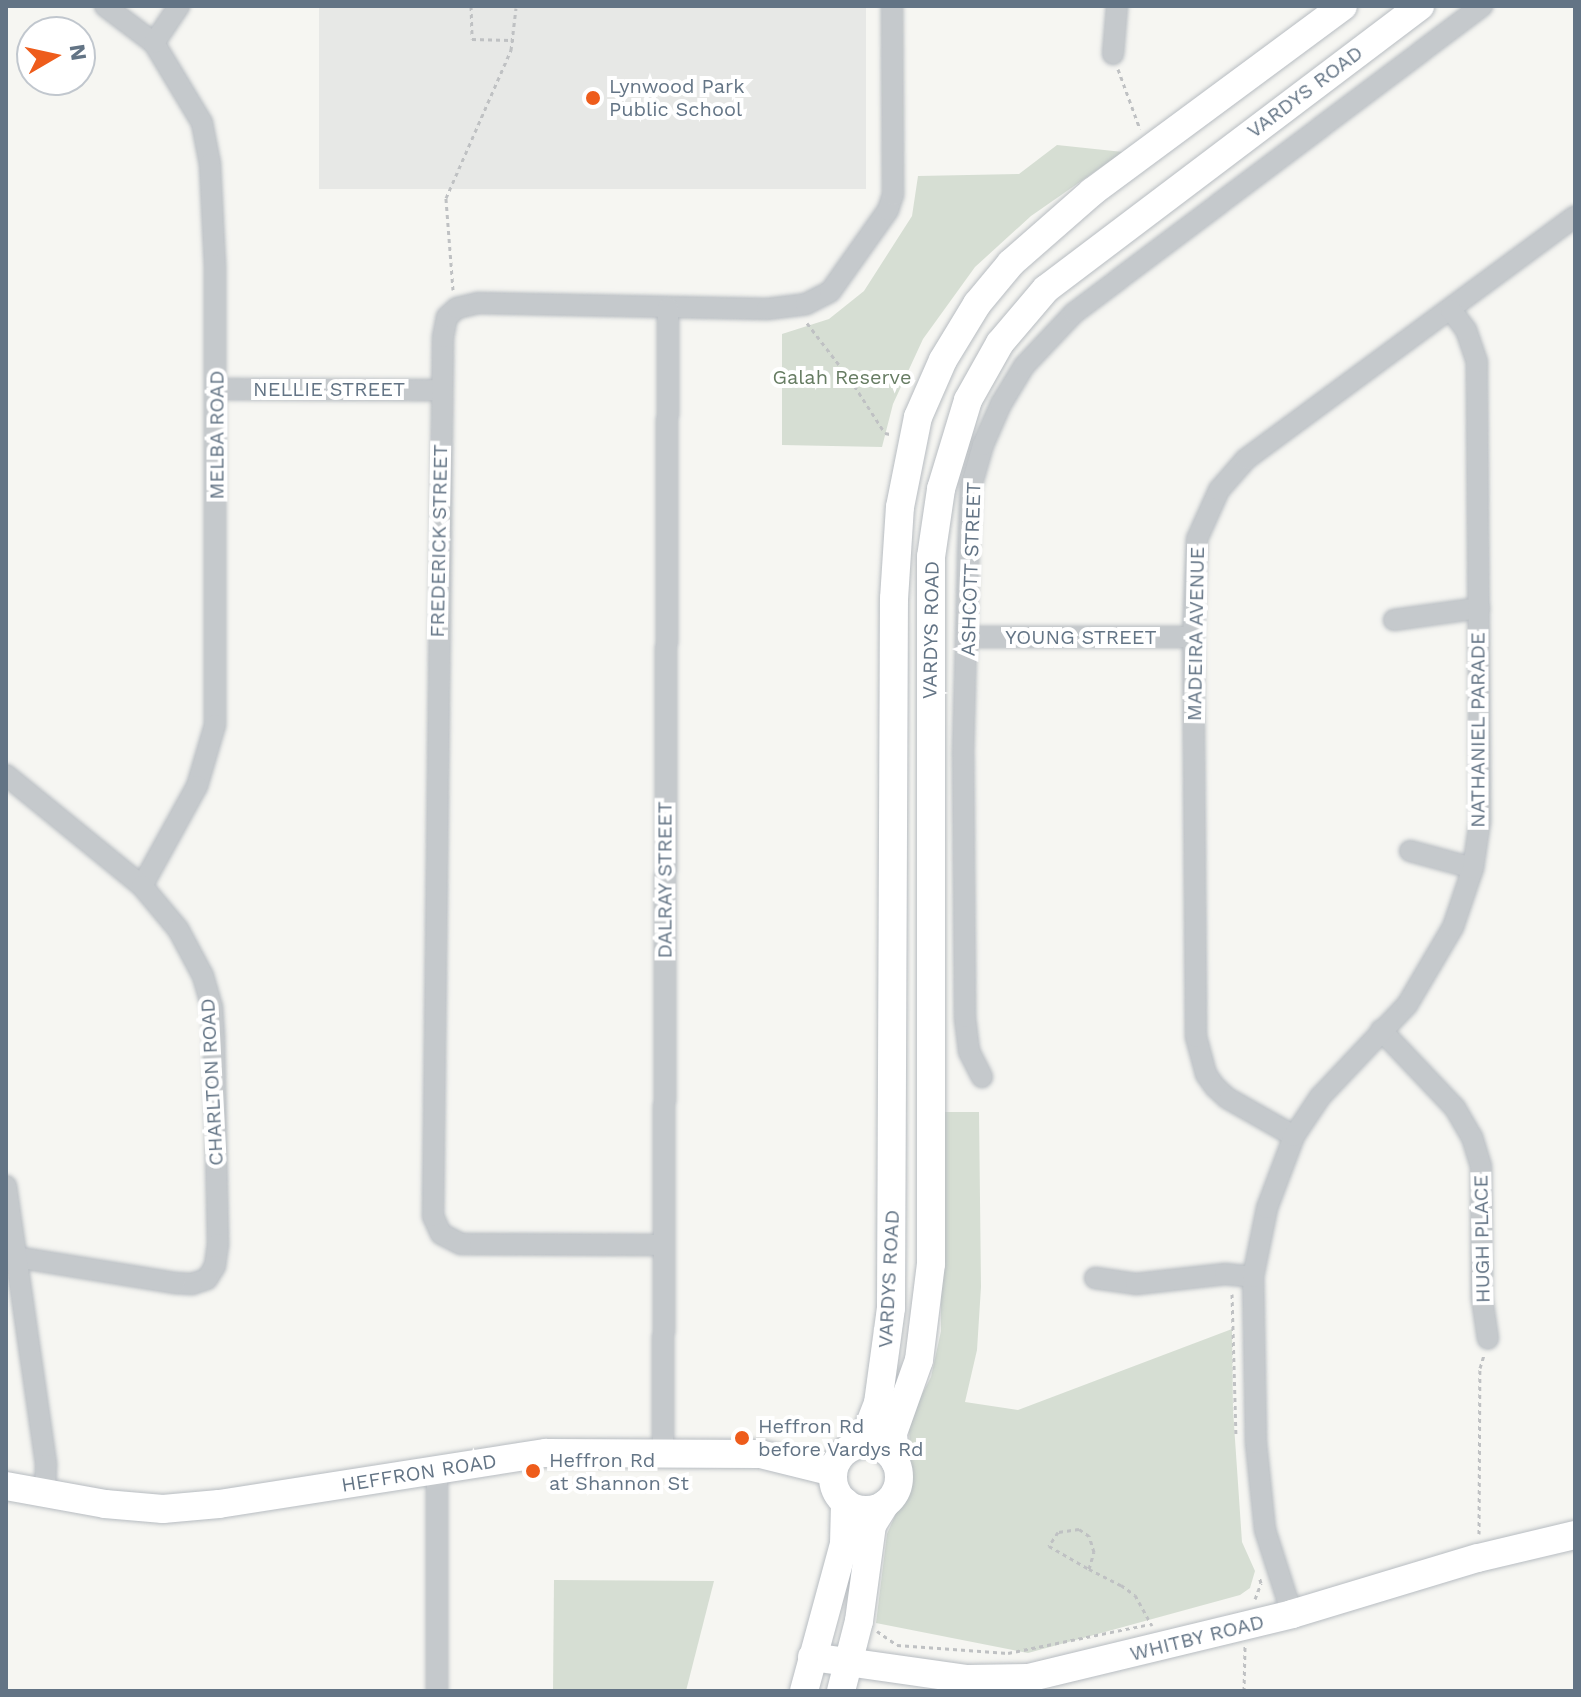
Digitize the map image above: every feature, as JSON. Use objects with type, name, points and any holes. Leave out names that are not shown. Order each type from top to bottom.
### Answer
[{"type":"main road","name":"VARDYS ROAD","points":[[862,1444],[878,1403],[891,1308],[894,599],[900,507],[918,417],[956,338],[977,304],[1011,263],[1092,192],[1343,6]]},
{"type":"main road","name":"VARDYS ROAD","points":[[896,1463],[893,1433],[919,1360],[931,1264],[931,557],[941,489],[968,400],[1000,343],[1046,289],[1420,6]]},
{"type":"main road","points":[[804,1691],[844,1544],[845,1502],[834,1483],[833,1472],[841,1455],[862,1444],[883,1448],[896,1463],[897,1485],[872,1525],[859,1621],[844,1678]]},
{"type":"main road","name":"HEFFRON ROAD","points":[[6,1486],[135,1508],[189,1508],[546,1453],[760,1454],[833,1472]]},
{"type":"main road","points":[[845,1502],[865,1510],[885,1504]]},
{"type":"main road","name":"WHITBY ROAD","points":[[812,1657],[844,1678],[998,1680],[1059,1673],[1154,1635],[1245,1626],[1478,1558],[1575,1535]]},
{"type":"street","name":"MELBA ROAD","points":[[105,6],[154,43],[202,123],[210,164],[217,389],[215,725],[197,786],[142,886]]},
{"type":"street","points":[[154,43],[179,6]]},
{"type":"street","points":[[457,308],[478,303],[668,308],[795,307],[830,292],[890,205],[893,188],[892,6]]},
{"type":"street","points":[[1113,54],[1117,6]]},
{"type":"street","name":"ASHCOTT STREET","points":[[982,1077],[969,1051],[965,1017],[963,755],[971,487],[989,431],[1024,366],[1074,313],[1482,6]]},
{"type":"street","name":"MADEIRA AVENUE","points":[[1294,1136],[1227,1098],[1215,1087],[1206,1074],[1196,1037],[1193,637],[1197,539],[1219,490],[1246,459],[1575,216]]},
{"type":"street","name":"FREDERICK STREET","points":[[457,308],[447,317],[443,337],[441,390],[433,1216],[441,1234],[461,1244],[663,1245]]},
{"type":"street","name":"DALRAY STREET","points":[[663,1452],[668,308]]},
{"type":"street","name":"NATHANIEL PARADE","points":[[1292,1614],[1265,1530],[1253,1389],[1253,1277],[1267,1208],[1294,1136],[1320,1097],[1407,1005],[1453,927],[1473,868],[1480,821],[1477,362],[1466,330],[1451,310]]},
{"type":"street","name":"NELLIE STREET","points":[[217,389],[441,390]]},
{"type":"street","points":[[1394,620],[1479,608]]},
{"type":"street","name":"YOUNG STREET","points":[[968,637],[1193,637]]},
{"type":"street","name":"CHARLTON ROAD","points":[[6,775],[142,886],[178,929],[192,952],[212,1007],[218,1244],[215,1266],[207,1279],[192,1284],[17,1257]]},
{"type":"street","points":[[1410,851],[1473,868]]},
{"type":"street","name":"HUGH PLACE","points":[[1381,1030],[1455,1108],[1472,1137],[1481,1166],[1482,1309],[1488,1339]]},
{"type":"street","points":[[6,1186],[46,1465],[45,1492]]},
{"type":"street","points":[[1095,1278],[1136,1284],[1225,1274],[1253,1277]]},
{"type":"street","points":[[437,1470],[437,1691]]},
{"type":"path","points":[[471,6],[472,39],[514,40]]},
{"type":"path","points":[[457,308],[446,198],[514,40],[516,8]]},
{"type":"path","points":[[1113,54],[1144,142]]},
{"type":"path","points":[[795,307],[850,379],[885,433],[890,434]]},
{"type":"path","points":[[1232,1290],[1238,1447]]},
{"type":"path","points":[[1478,1558],[1480,1368],[1488,1339]]},
{"type":"path","points":[[876,1631],[897,1645],[1008,1653],[1154,1635],[1135,1595],[1089,1569],[1049,1546],[1058,1532],[1079,1529],[1089,1536],[1094,1552],[1089,1569]]},
{"type":"path","points":[[1255,1599],[1261,1583],[1257,1568]]},
{"type":"path","points":[[1244,1691],[1245,1626]]},
{"type":"shaded area","name":"Lynwood Park Public School","points":[[319,6],[866,6],[866,189],[319,189]]},
{"type":"green space","name":"Galah Reserve","points":[[1057,145],[1123,152],[1031,216],[975,267],[923,339],[893,404],[882,447],[782,445],[782,334],[829,319],[864,291],[912,216],[918,176],[1019,174]]},
{"type":"green space","points":[[941,1112],[979,1112],[981,1287],[977,1350],[965,1402],[1018,1410],[1232,1329],[1233,1410],[1242,1542],[1255,1571],[1250,1588],[1240,1595],[1028,1653],[876,1623],[887,1534],[912,1477],[909,1429],[916,1406],[931,1377],[941,1331]]},
{"type":"green space","points":[[554,1580],[714,1581],[686,1691],[553,1691]]},
{"type":"place","name":"Lynwood Park Public School","points":[[593,98]]},
{"type":"place","name":"Heffron Rd before Vardys Rd","points":[[742,1438]]},
{"type":"place","name":"Heffron Rd at Shannon St","points":[[533,1471]]}]
